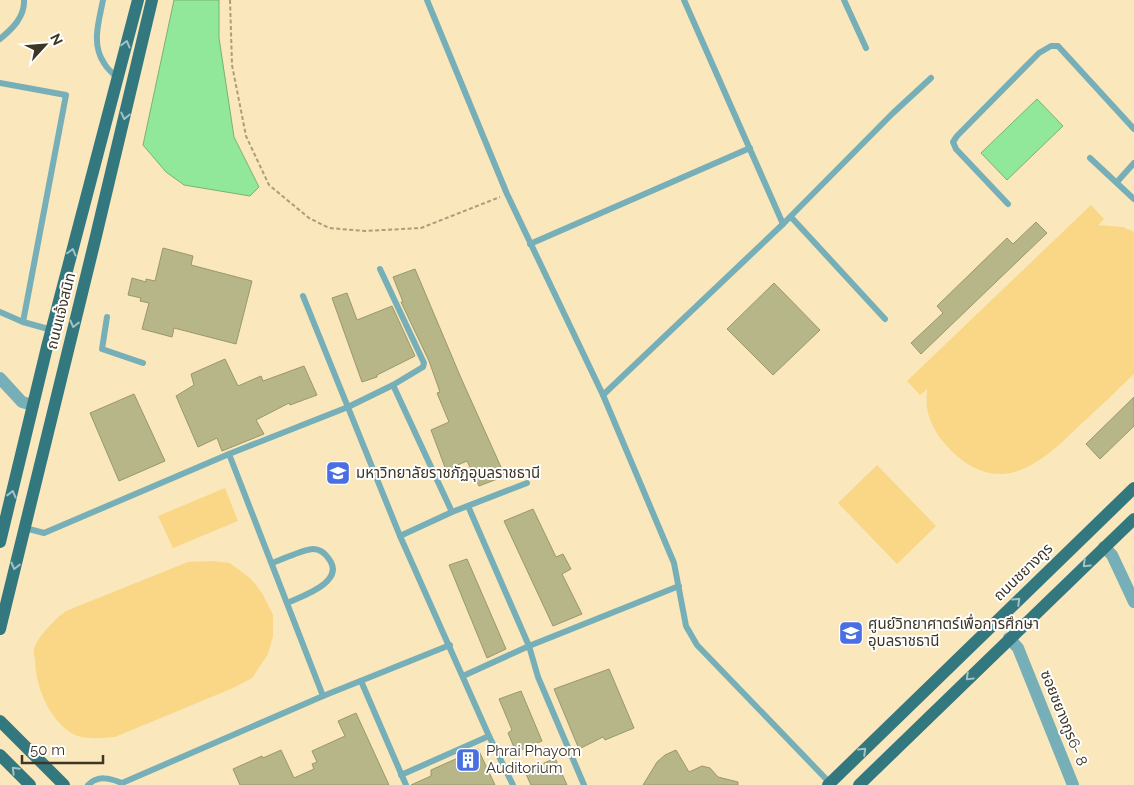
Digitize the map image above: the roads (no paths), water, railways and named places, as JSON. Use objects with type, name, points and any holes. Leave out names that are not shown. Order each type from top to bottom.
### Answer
[{"type":"main road","name":"ถนนแจ้งสนิท","points":[[0,542],[52,330],[138,0]]},
{"type":"main road","name":"ถนนแจ้งสนิท","points":[[0,629],[152,0]]},
{"type":"main road","name":"ถนนชยางกูร","points":[[829,784],[1134,488]]},
{"type":"main road","points":[[859,785],[1134,519]]},
{"type":"main road","points":[[0,721],[64,785]]},
{"type":"main road","points":[[0,755],[30,785]]},
{"type":"street","points":[[0,378],[22,402],[33,405]]},
{"type":"street","points":[[1104,546],[1112,556],[1134,602]]},
{"type":"street","name":"ซอยชยางกูร6- 8","points":[[1010,638],[1018,648],[1073,785]]},
{"type":"lane","points":[[0,39],[19,20],[24,7],[24,0]]},
{"type":"lane","points":[[103,0],[96,39],[98,50],[104,63],[117,78]]},
{"type":"lane","points":[[427,0],[507,194],[602,395],[674,563],[686,626],[697,645],[829,784]]},
{"type":"lane","points":[[684,0],[783,224]]},
{"type":"lane","points":[[844,0],[866,48]]},
{"type":"lane","points":[[1008,204],[956,149],[953,142],[1039,54],[1051,46],[1058,46],[1134,129]]},
{"type":"lane","points":[[602,395],[783,224],[893,113],[931,78]]},
{"type":"lane","points":[[0,83],[66,95],[23,322]]},
{"type":"lane","points":[[530,244],[750,148]]},
{"type":"lane","points":[[1090,158],[1134,199]]},
{"type":"lane","points":[[1117,182],[1134,163]]},
{"type":"lane","points":[[790,217],[885,318]]},
{"type":"lane","points":[[25,528],[44,534],[229,454],[348,407],[393,385],[423,367],[424,363],[380,269]]},
{"type":"lane","points":[[303,296],[400,536],[489,736],[513,785]]},
{"type":"lane","points":[[0,312],[23,322],[52,330]]},
{"type":"lane","points":[[107,317],[102,349],[143,363]]},
{"type":"lane","points":[[393,385],[452,512]]},
{"type":"lane","points":[[229,454],[323,696]]},
{"type":"lane","points":[[400,536],[452,512],[527,483]]},
{"type":"lane","points":[[468,506],[530,646],[538,677],[584,785]]},
{"type":"lane","points":[[272,563],[312,549],[324,552],[331,562],[332,573],[326,584],[287,603]]},
{"type":"lane","points":[[463,676],[530,646],[679,586]]},
{"type":"lane","points":[[88,785],[92,781],[105,778],[122,784],[323,696],[450,645]]},
{"type":"lane","points":[[361,681],[406,785]]},
{"type":"lane","points":[[401,775],[489,736]]},
{"type":"place","name":"มหาวิทยาลัยราชภัฏอุบลราชธานี","points":[[338,473]]},
{"type":"place","name":"ศูนย์วิทยาศาตร์เพื่อการศึกษา อุบลราชธานี","points":[[851,633]]},
{"type":"place","name":"Phrai Phayom Auditorium","points":[[468,760]]}]
